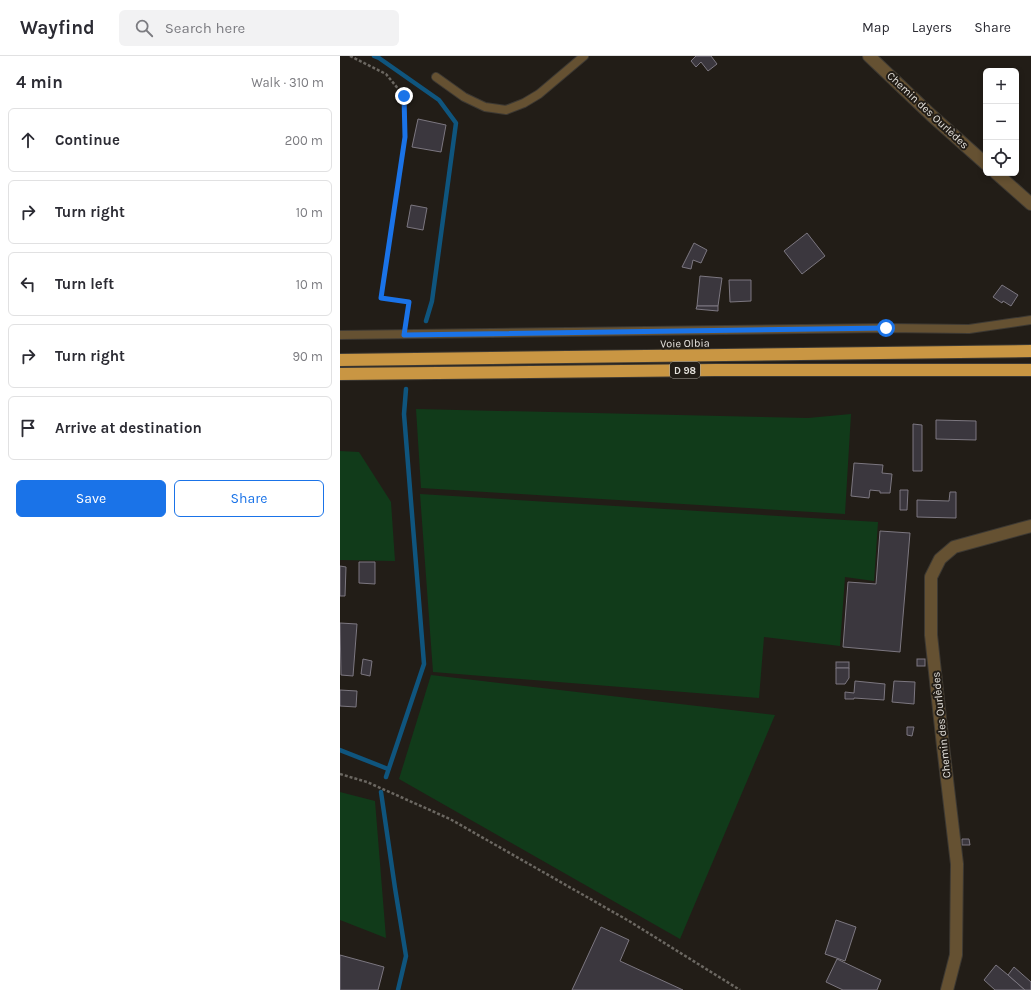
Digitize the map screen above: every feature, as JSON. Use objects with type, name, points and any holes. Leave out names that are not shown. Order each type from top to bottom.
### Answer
[{"type":"highway","name":"Voie Olbia","points":[[340,360],[1031,351]]},
{"type":"highway","name":"D 98","points":[[340,374],[715,370],[1031,370]]},
{"type":"street","name":"Chemin des Ourlèdes","points":[[869,56],[983,161]]},
{"type":"street","points":[[999,176],[1031,204]]},
{"type":"street","name":"Chemin des Ourlèdes","points":[[947,990],[956,955],[957,864],[942,746],[931,635],[931,577],[940,558],[954,547],[1031,526]]},
{"type":"lane","points":[[436,77],[464,97],[485,106],[506,110],[524,103],[539,94],[584,56]]},
{"type":"lane","points":[[340,335],[886,328],[969,329],[1031,320]]},
{"type":"path","points":[[350,56],[386,74],[404,96],[405,137],[381,298],[409,302],[404,335]]},
{"type":"path","points":[[340,774],[367,782],[450,818],[629,920],[740,990]]},
{"type":"green space","points":[[416,409],[808,418],[851,414],[845,514],[421,488]]},
{"type":"green space","points":[[340,451],[359,452],[391,502],[395,561],[340,560]]},
{"type":"green space","points":[[420,494],[878,522],[874,581],[845,577],[840,646],[764,637],[759,698],[433,672]]},
{"type":"green space","points":[[431,675],[775,715],[680,939],[399,779]]},
{"type":"green space","points":[[340,792],[375,801],[386,938],[340,920]]},
{"type":"building","points":[[696,56],[711,56],[717,64],[708,71],[701,62],[696,67],[691,61]]},
{"type":"building","points":[[418,119],[446,125],[441,152],[412,147]]},
{"type":"building","points":[[411,205],[427,208],[423,230],[407,227]]},
{"type":"building","points":[[807,233],[825,256],[802,274],[784,251]]},
{"type":"building","points":[[694,243],[707,250],[701,263],[693,260],[691,269],[682,267]]},
{"type":"building","points":[[700,276],[722,278],[718,306],[697,306]]},
{"type":"building","points":[[729,280],[751,280],[751,301],[730,302]]},
{"type":"building","points":[[1002,285],[1018,295],[1011,306],[1003,301],[1002,303],[993,297]]},
{"type":"building","points":[[697,306],[718,306],[718,311],[696,309]]},
{"type":"building","points":[[936,420],[976,421],[976,440],[936,439]]},
{"type":"building","points":[[913,424],[922,425],[922,471],[913,471]]},
{"type":"building","points":[[854,463],[883,465],[882,473],[892,474],[890,493],[880,493],[880,491],[870,490],[869,498],[851,496]]},
{"type":"building","points":[[900,490],[908,490],[907,510],[900,510]]},
{"type":"building","points":[[950,492],[956,492],[956,518],[917,517],[917,500],[949,501]]},
{"type":"building","points":[[880,531],[910,533],[900,652],[843,647],[848,582],[876,584]]},
{"type":"building","points":[[359,562],[375,562],[375,584],[359,583]]},
{"type":"building","points":[[340,566],[346,567],[345,596],[340,596]]},
{"type":"building","points":[[340,623],[357,624],[353,676],[341,675]]},
{"type":"building","points":[[363,659],[372,661],[370,676],[361,674]]},
{"type":"building","points":[[917,659],[925,659],[925,666],[917,666]]},
{"type":"building","points":[[836,662],[849,662],[849,668],[836,668]]},
{"type":"building","points":[[836,668],[849,668],[849,678],[845,684],[836,684]]},
{"type":"building","points":[[855,681],[885,684],[884,700],[854,698],[845,699],[845,692],[854,693]]},
{"type":"building","points":[[894,681],[915,682],[914,704],[892,702]]},
{"type":"building","points":[[340,690],[357,691],[356,707],[340,706]]},
{"type":"building","points":[[907,727],[914,727],[912,736],[907,735]]},
{"type":"building","points":[[962,839],[969,839],[970,845],[962,845]]},
{"type":"building","points":[[836,920],[856,927],[845,961],[825,954]]},
{"type":"building","points":[[601,927],[629,940],[620,961],[683,990],[572,990]]},
{"type":"building","points":[[340,955],[384,967],[378,990],[340,990]]},
{"type":"building","points":[[837,959],[881,980],[877,990],[843,990],[826,982]]},
{"type":"building","points":[[996,965],[1025,990],[995,990],[984,980]]},
{"type":"building","points":[[1014,967],[1031,982],[1031,990],[1025,990],[1008,975]]},
{"type":"waterway","points":[[374,56],[439,100],[456,123],[432,301],[426,321]]},
{"type":"waterway","points":[[386,777],[424,664],[404,414],[406,389]]},
{"type":"waterway","points":[[340,750],[388,769]]},
{"type":"waterway","points":[[381,792],[406,956],[398,990]]},
{"type":"route","points":[[404,96],[405,137],[381,298],[409,302],[404,335],[886,328]]}]
